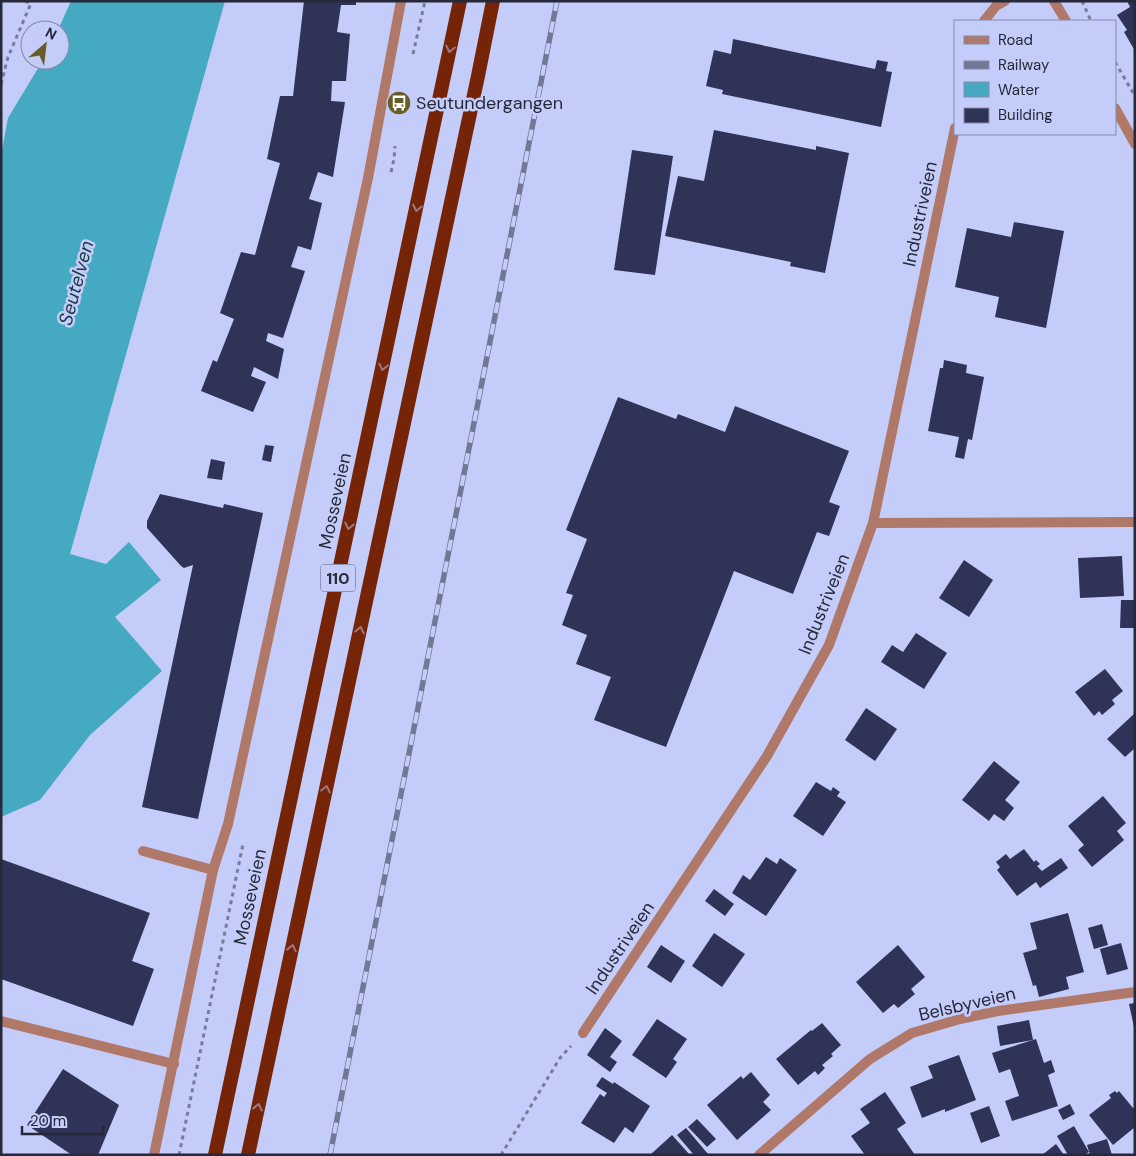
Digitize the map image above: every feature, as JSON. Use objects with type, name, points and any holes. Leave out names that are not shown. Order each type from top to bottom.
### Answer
[{"type":"highway","name":"Mosseveien","points":[[215,1155],[460,1]]},
{"type":"highway","name":"110","points":[[248,1155],[493,1]]},
{"type":"street","points":[[154,1155],[214,870],[228,824],[368,178],[401,1]]},
{"type":"street","points":[[1054,1],[1065,20]]},
{"type":"street","points":[[985,20],[1000,3]]},
{"type":"street","points":[[1116,110],[1135,144]]},
{"type":"street","name":"Industriveien","points":[[582,1033],[767,756],[829,645],[873,523],[954,133]]},
{"type":"street","points":[[873,523],[1135,522]]},
{"type":"street","points":[[143,851],[214,870]]},
{"type":"street","name":"Belsbyveien","points":[[759,1155],[870,1059],[912,1033],[960,1019],[998,1011],[1135,992]]},
{"type":"street","points":[[1,1021],[174,1064]]},
{"type":"path","points":[[1,84],[8,57],[31,3],[25,1]]},
{"type":"path","points":[[1082,1],[1091,20]]},
{"type":"path","points":[[1116,64],[1135,96]]},
{"type":"path","points":[[179,1155],[244,840]]},
{"type":"path","points":[[501,1155],[560,1058],[582,1033]]},
{"type":"water","name":"Seutelven","points":[[71,1],[225,1],[70,554],[106,564],[129,542],[161,580],[115,617],[162,671],[90,735],[40,800],[1,817],[1,155],[8,118],[37,70],[70,70],[70,20],[62,20]]},
{"type":"building","points":[[304,1],[356,1],[356,5],[341,5],[337,32],[350,34],[346,81],[332,81],[331,101],[345,102],[333,177],[318,172],[309,199],[322,203],[311,250],[298,246],[291,267],[305,271],[283,338],[268,333],[266,341],[284,349],[278,379],[254,367],[251,376],[266,382],[253,412],[201,391],[213,360],[217,362],[234,319],[220,313],[241,252],[255,255],[280,163],[267,159],[280,96],[293,96]]},
{"type":"building","points":[[1127,1],[1135,1],[1135,51],[1124,32],[1127,30],[1117,15],[1130,7]]},
{"type":"building","points":[[733,39],[875,69],[877,60],[888,62],[886,71],[892,72],[881,127],[722,94],[723,90],[706,86],[714,50],[731,54]]},
{"type":"building","points":[[714,130],[816,150],[816,146],[849,153],[825,273],[790,266],[791,262],[665,236],[678,176],[704,181]]},
{"type":"building","points":[[632,150],[673,156],[655,275],[614,270]]},
{"type":"building","points":[[1014,222],[1064,231],[1046,328],[995,317],[999,297],[955,287],[967,228],[1011,237]]},
{"type":"building","points":[[944,360],[967,365],[966,373],[984,377],[972,440],[968,439],[964,459],[955,457],[959,437],[928,431],[940,368],[943,368]]},
{"type":"building","points":[[618,397],[676,419],[678,414],[725,432],[735,406],[849,451],[829,502],[840,506],[829,536],[817,532],[793,594],[734,571],[666,747],[594,720],[611,677],[576,664],[587,635],[562,625],[573,595],[566,593],[587,539],[566,530]]},
{"type":"building","points":[[265,445],[274,446],[271,462],[262,460]]},
{"type":"building","points":[[211,459],[225,462],[222,480],[207,478]]},
{"type":"building","points":[[160,494],[223,508],[224,504],[263,513],[198,819],[142,807],[193,565],[184,568],[181,566],[147,528],[147,521]]},
{"type":"building","points":[[1122,556],[1124,596],[1080,598],[1078,558]]},
{"type":"building","points":[[964,560],[993,580],[969,617],[939,598]]},
{"type":"building","points":[[1121,600],[1135,600],[1135,628],[1120,628]]},
{"type":"building","points":[[916,633],[947,653],[924,689],[881,662],[892,645],[903,652]]},
{"type":"building","points":[[1105,669],[1123,691],[1112,700],[1115,704],[1102,715],[1099,711],[1094,716],[1075,692]]},
{"type":"building","points":[[866,708],[897,729],[875,761],[845,740]]},
{"type":"building","points":[[1135,713],[1135,748],[1125,757],[1107,739]]},
{"type":"building","points":[[994,761],[1020,782],[1005,800],[1014,808],[1004,821],[994,814],[989,821],[962,800]]},
{"type":"building","points":[[816,782],[831,791],[833,787],[840,792],[837,796],[846,802],[823,836],[793,816]]},
{"type":"building","points":[[1103,796],[1126,823],[1117,831],[1124,840],[1092,867],[1078,850],[1084,845],[1068,826]]},
{"type":"building","points":[[1024,849],[1034,862],[1036,860],[1040,864],[1037,866],[1042,871],[1061,858],[1068,868],[1040,888],[1036,882],[1017,896],[997,870],[1000,867],[996,862],[1006,854],[1010,859]]},
{"type":"building","points":[[766,857],[777,864],[780,858],[797,870],[766,916],[732,893],[743,875],[750,880]]},
{"type":"building","points":[[1,859],[150,913],[132,961],[154,969],[133,1026],[1,979]]},
{"type":"building","points":[[714,889],[734,904],[725,916],[705,901]]},
{"type":"building","points":[[1068,913],[1084,972],[1066,977],[1069,989],[1039,997],[1036,985],[1033,986],[1023,953],[1037,949],[1030,923]]},
{"type":"building","points":[[1102,924],[1108,945],[1094,949],[1088,928]]},
{"type":"building","points":[[714,933],[745,954],[722,987],[692,966]]},
{"type":"building","points":[[1121,943],[1128,969],[1107,975],[1100,949]]},
{"type":"building","points":[[661,945],[685,961],[671,983],[647,967]]},
{"type":"building","points":[[898,945],[925,977],[911,989],[915,994],[898,1008],[894,1004],[883,1013],[856,982]]},
{"type":"building","points":[[1135,1003],[1135,1027],[1134,1027],[1129,1004]]},
{"type":"building","points":[[657,1019],[687,1039],[673,1059],[677,1062],[666,1078],[632,1055]]},
{"type":"building","points":[[1029,1020],[1033,1040],[1000,1046],[997,1026]]},
{"type":"building","points":[[822,1023],[841,1045],[831,1054],[833,1056],[822,1065],[825,1068],[818,1075],[815,1071],[798,1085],[776,1059]]},
{"type":"building","points":[[605,1028],[622,1041],[610,1057],[617,1062],[610,1072],[587,1055]]},
{"type":"building","points":[[1036,1039],[1044,1063],[1051,1060],[1055,1072],[1048,1075],[1058,1106],[1012,1121],[1005,1101],[1019,1096],[1010,1069],[999,1073],[992,1053]]},
{"type":"building","points":[[959,1055],[976,1100],[945,1112],[945,1109],[922,1118],[910,1087],[933,1078],[928,1066]]},
{"type":"building","points":[[63,1069],[119,1105],[98,1155],[72,1155],[27,1125]]},
{"type":"building","points":[[751,1072],[770,1095],[763,1102],[771,1110],[737,1140],[707,1105],[741,1076],[743,1079]]},
{"type":"building","points":[[602,1077],[613,1084],[614,1082],[650,1106],[633,1133],[625,1127],[614,1143],[581,1123],[600,1094],[604,1097],[607,1093],[596,1086]]},
{"type":"building","points":[[1115,1091],[1117,1093],[1119,1091],[1133,1108],[1135,1107],[1135,1127],[1113,1145],[1089,1115],[1111,1098],[1109,1095]]},
{"type":"building","points":[[885,1092],[906,1123],[897,1129],[915,1155],[865,1155],[851,1136],[870,1123],[860,1109]]},
{"type":"building","points":[[1070,1104],[1075,1114],[1063,1120],[1058,1110]]},
{"type":"building","points":[[989,1106],[1000,1136],[981,1143],[970,1113]]},
{"type":"building","points":[[697,1119],[716,1139],[707,1147],[688,1127]]},
{"type":"building","points":[[1074,1126],[1089,1152],[1084,1155],[1068,1155],[1057,1136]]},
{"type":"building","points":[[686,1128],[707,1155],[694,1155],[677,1135]]},
{"type":"building","points":[[672,1135],[690,1155],[650,1155]]},
{"type":"building","points":[[1107,1139],[1112,1155],[1090,1155],[1087,1145]]},
{"type":"building","points":[[1056,1144],[1064,1155],[1042,1155]]},
{"type":"railway","points":[[330,1155],[557,1]]},
{"type":"place","name":"Seutundergangen","points":[[399,103]]}]
